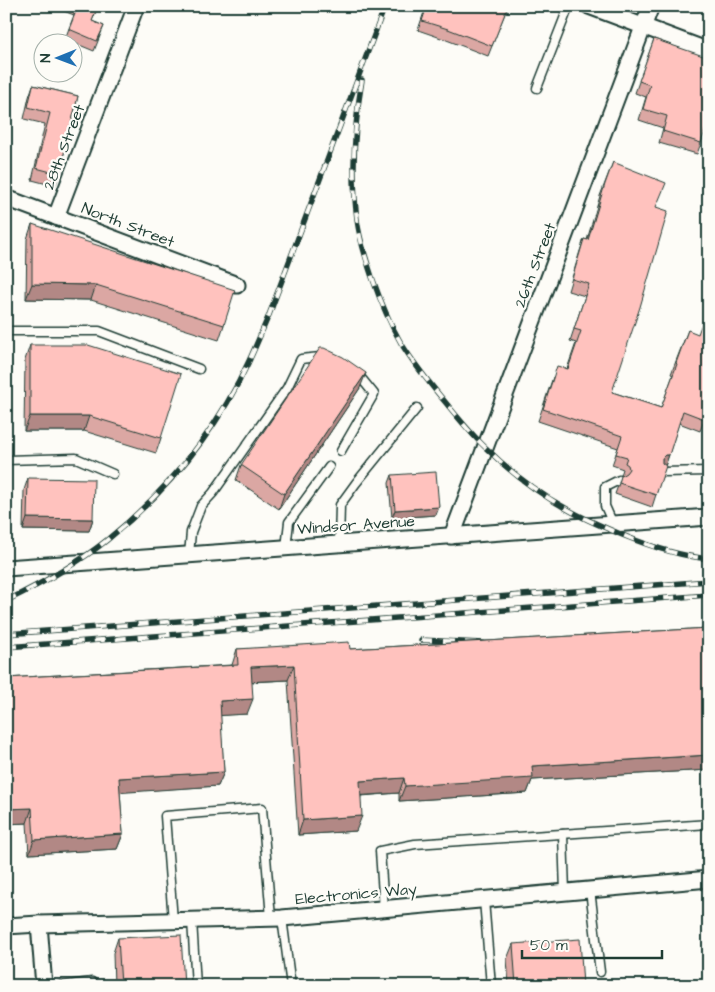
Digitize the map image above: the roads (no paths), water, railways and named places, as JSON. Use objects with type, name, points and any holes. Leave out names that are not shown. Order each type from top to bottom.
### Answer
[{"type":"street","name":"28th Street","points":[[56,216],[136,6]]},
{"type":"street","points":[[589,6],[709,52]]},
{"type":"street","name":"26th Street","points":[[452,536],[651,6]]},
{"type":"street","name":"North Street","points":[[6,198],[237,285]]},
{"type":"street","name":"Windsor Avenue","points":[[6,568],[709,516]]},
{"type":"street","name":"Electronics Way","points":[[6,926],[277,918],[709,880]]},
{"type":"street","points":[[39,924],[44,986]]},
{"type":"lane","points":[[537,88],[569,6]]},
{"type":"lane","points":[[6,331],[99,331],[199,369]]},
{"type":"lane","points":[[189,555],[191,532],[201,506],[213,493],[287,388],[301,359],[320,358],[328,362]]},
{"type":"lane","points":[[341,451],[374,394],[361,378],[352,374]]},
{"type":"lane","points":[[339,544],[340,505],[417,408]]},
{"type":"lane","points":[[6,460],[76,458],[113,474]]},
{"type":"lane","points":[[286,548],[289,522],[329,467]]},
{"type":"lane","points":[[663,472],[709,471]]},
{"type":"lane","points":[[613,524],[605,506],[605,487],[620,480]]},
{"type":"lane","points":[[173,920],[165,816],[262,808],[277,918],[291,986]]},
{"type":"lane","points":[[384,909],[380,851],[415,844],[709,824]]},
{"type":"lane","points":[[563,834],[566,892]]},
{"type":"lane","points":[[590,890],[600,972]]},
{"type":"lane","points":[[484,900],[491,986]]},
{"type":"lane","points":[[192,920],[196,986]]},
{"type":"lane","points":[[60,986],[92,982],[92,986]]},
{"type":"railway","points":[[6,601],[71,566],[107,540],[129,521],[150,502],[188,459],[222,412],[249,361],[269,315],[385,6]]},
{"type":"railway","points":[[362,80],[355,132],[354,167],[355,201],[359,234],[385,311],[401,343],[417,366],[434,389],[481,443],[515,474],[545,496],[581,517],[635,540],[677,553],[709,559]]},
{"type":"railway","points":[[6,634],[709,581]]},
{"type":"railway","points":[[6,647],[709,595]]},
{"type":"railway","points":[[421,640],[483,643]]}]
